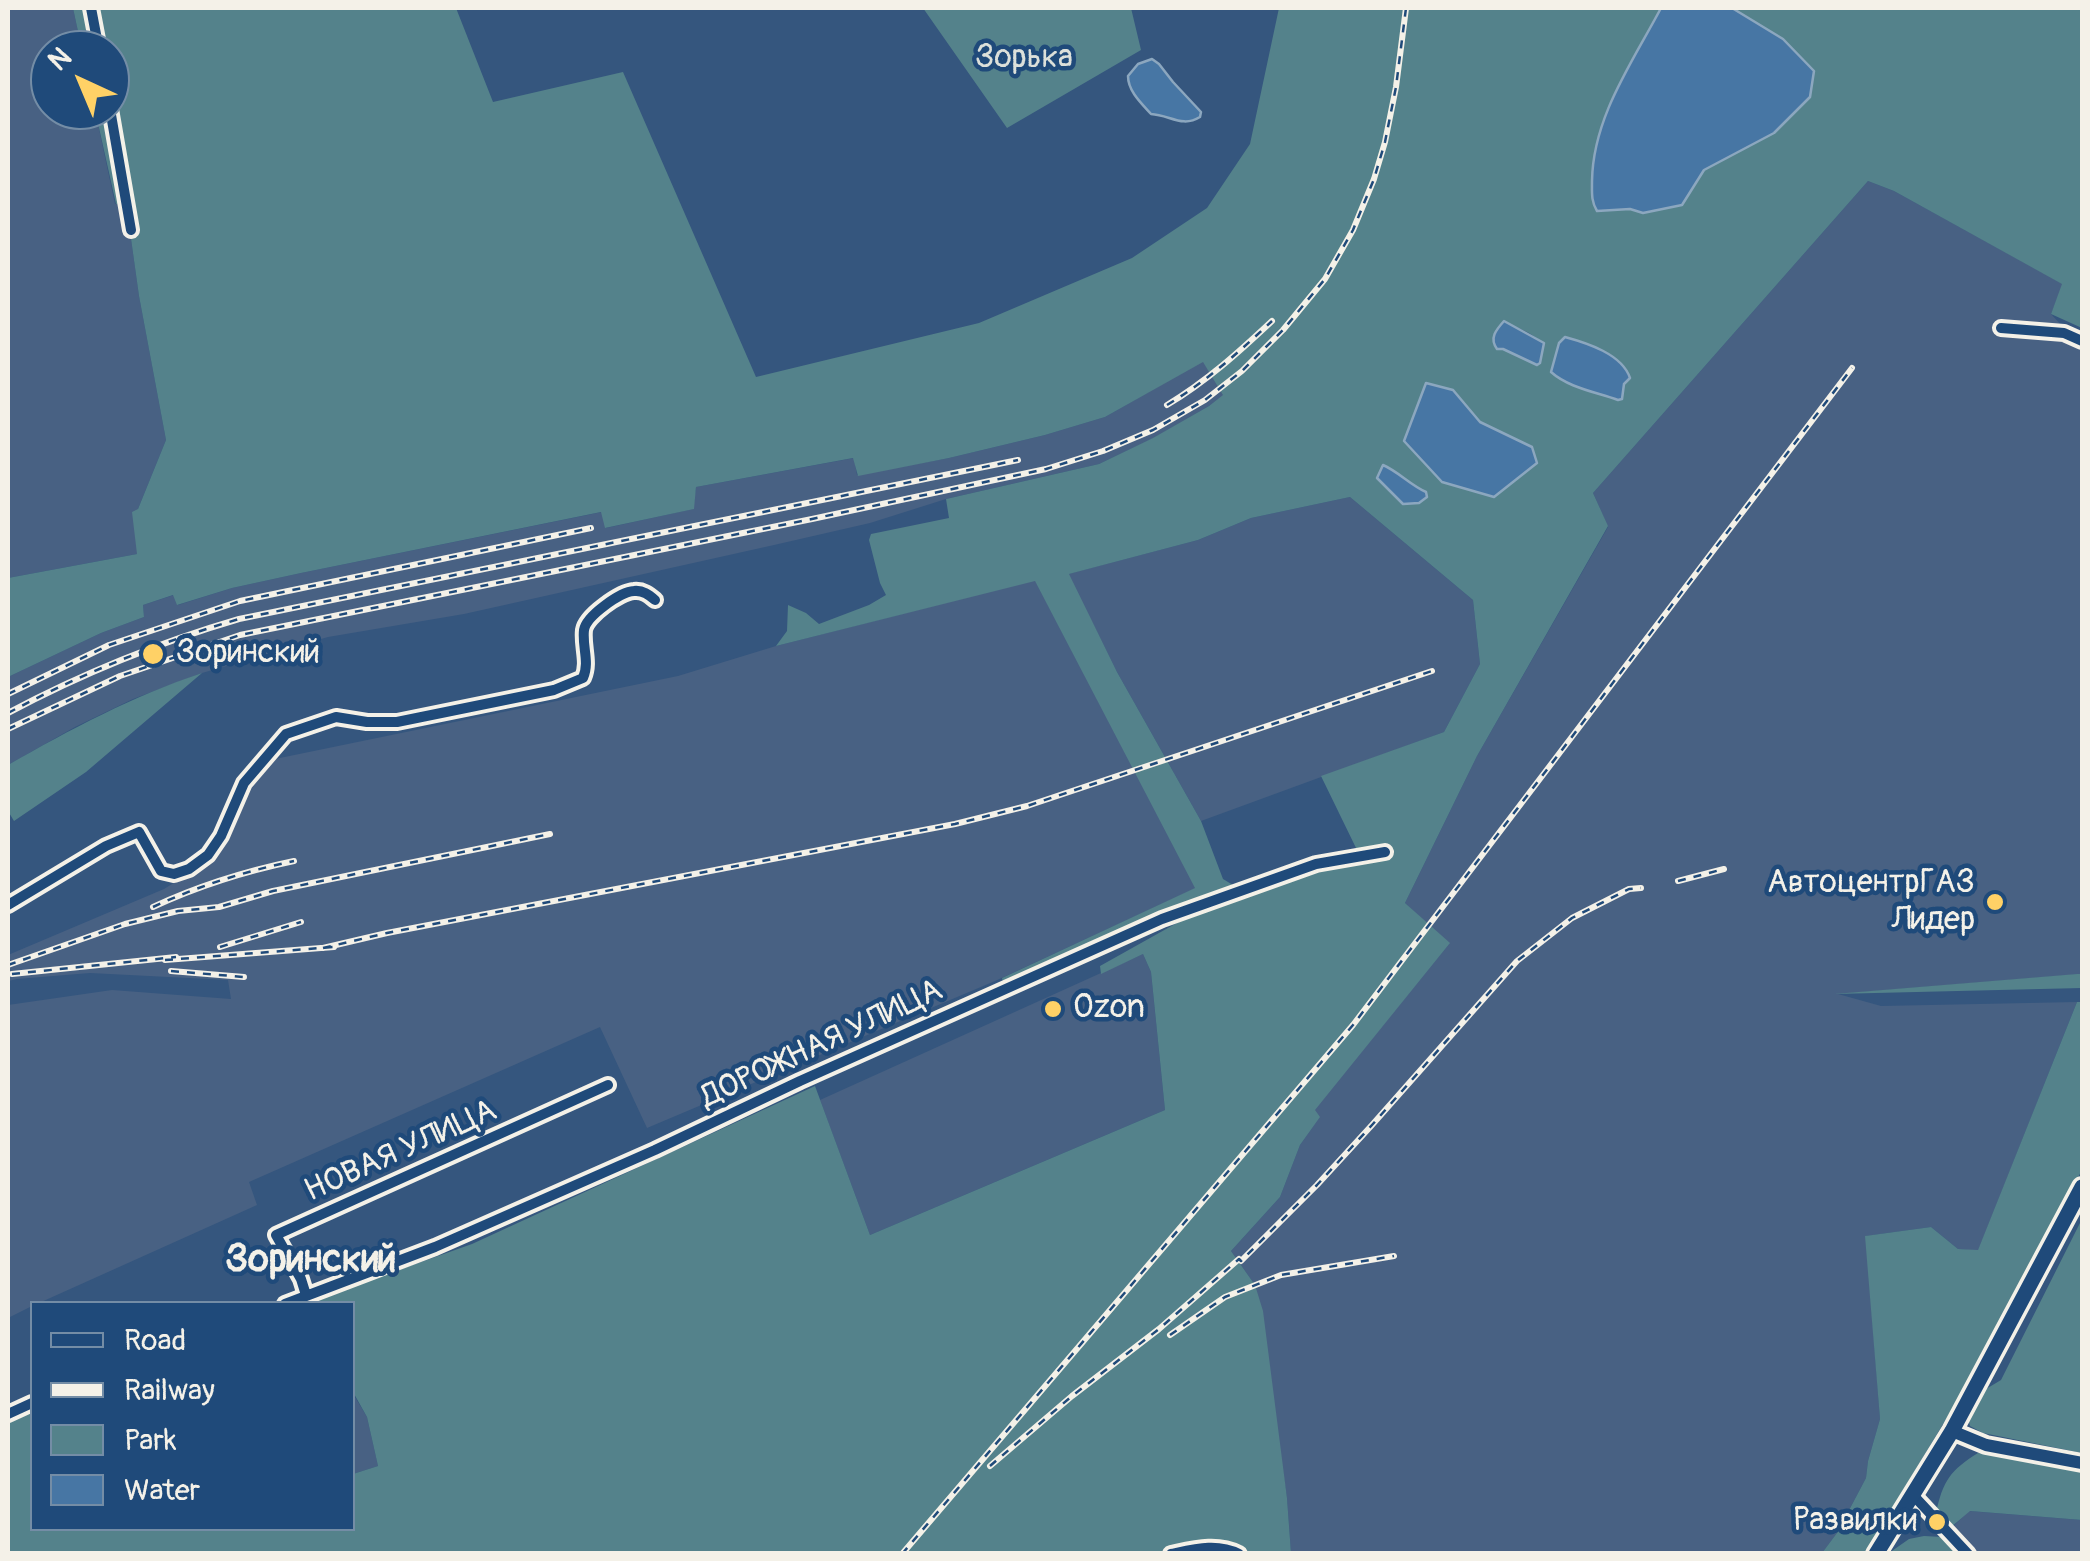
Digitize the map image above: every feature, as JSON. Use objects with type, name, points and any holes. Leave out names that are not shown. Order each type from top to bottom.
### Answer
[{"type":"main road","points":[[1876,1554],[1952,1431],[2082,1187]]},
{"type":"street","points":[[114,130],[131,230]]},
{"type":"street","points":[[2001,328],[2064,333],[2082,341]]},
{"type":"street","points":[[8,905],[106,846],[139,832],[161,871],[174,874],[188,869],[208,855],[221,836],[244,783],[286,734],[336,718],[397,722],[554,690],[583,678],[587,668],[587,620],[631,591],[646,592],[656,600]]},
{"type":"street","name":"ДОРОЖНАЯ УЛИЦА","points":[[294,1301],[434,1246],[655,1150],[1162,919],[1316,864],[1386,852]]},
{"type":"street","name":"НОВАЯ УЛИЦА","points":[[306,1296],[302,1279],[276,1234],[608,1085]]},
{"type":"street","points":[[1952,1431],[1986,1445],[2082,1463]]},
{"type":"street","points":[[1913,1495],[1968,1554]]},
{"type":"street","points":[[1171,1554],[1206,1547],[1226,1548],[1239,1554]]},
{"type":"shaded area","points":[[8,8],[73,8],[78,30],[30,30],[30,130],[99,130],[115,204],[126,203],[166,440],[138,509],[137,554],[8,578]]},
{"type":"shaded area","points":[[1868,181],[1894,191],[2063,284],[2051,314],[2082,344],[2082,974],[1838,994],[1881,1006],[2077,1002],[1978,1251],[1958,1249],[1931,1227],[1866,1236],[1880,1419],[1866,1478],[1822,1553],[1291,1553],[1287,1498],[1255,1285],[1231,1251],[1280,1197],[1300,1145],[1319,1118],[1314,1110],[1449,944],[1405,903],[1477,756],[1608,527],[1593,493]]},
{"type":"shaded area","points":[[1203,361],[1224,395],[1154,438],[1099,464],[946,499],[870,523],[774,545],[464,614],[328,637],[202,673],[133,699],[8,765],[8,677],[144,617],[143,605],[174,595],[178,605],[232,588],[602,512],[606,528],[693,509],[696,487],[854,458],[857,475],[949,458],[1105,417]]},
{"type":"shaded area","points":[[1350,497],[1473,600],[1480,664],[1444,732],[1201,821],[1117,672],[1068,574],[1198,540],[1251,518]]},
{"type":"shaded area","points":[[1035,580],[1196,888],[995,981],[647,1128],[600,1027],[249,1182],[257,1205],[43,1301],[30,1301],[30,1307],[8,1318],[8,1005],[112,990],[231,999],[228,980],[90,973],[8,981],[8,955],[164,889],[211,860],[255,783],[275,759],[678,676],[776,646]]},
{"type":"shaded area","points":[[1143,954],[1151,972],[1165,1110],[870,1235],[820,1100]]},
{"type":"shaded area","points":[[355,1397],[367,1417],[378,1466],[355,1473]]},
{"type":"shaded area","points":[[1969,1511],[2082,1520],[2082,1553],[1957,1553],[1942,1537]]},
{"type":"green space","points":[[73,8],[456,8],[493,102],[623,72],[756,377],[979,323],[1132,258],[1207,208],[1250,144],[1279,8],[1661,8],[1606,112],[1630,209],[1643,213],[1682,205],[1704,170],[1774,133],[1732,8],[2082,8],[2082,328],[2051,314],[2062,284],[1894,191],[1868,181],[1593,493],[1608,526],[1477,756],[1405,903],[1450,943],[1315,1110],[1320,1117],[1300,1145],[1280,1197],[1231,1251],[1255,1285],[1263,1311],[1291,1553],[8,1553],[8,1421],[30,1412],[30,1531],[355,1531],[355,1473],[378,1466],[367,1417],[355,1396],[355,1301],[311,1301],[472,1244],[815,1086],[870,1235],[1165,1110],[1151,972],[1143,954],[1101,974],[1100,966],[1199,914],[1199,902],[1004,986],[1002,978],[1195,888],[1035,581],[776,646],[787,631],[788,605],[819,624],[886,595],[869,540],[871,534],[949,518],[946,499],[1099,464],[1153,438],[1223,395],[1203,362],[1105,417],[949,458],[858,476],[853,458],[696,487],[694,509],[605,528],[601,512],[232,588],[177,605],[173,595],[143,605],[144,617],[8,677],[8,578],[137,554],[132,512],[138,509],[166,440],[126,203],[116,204],[99,130],[130,130],[130,30],[78,30]],"holes":[[[1504,321],[1544,343],[1537,365],[1497,349],[1494,338]],[[1568,337],[1610,354],[1627,370],[1618,400],[1571,384]],[[1350,497],[1473,600],[1480,664],[1444,732],[1321,776],[1357,850],[1233,885],[1223,879],[1201,821],[1117,672],[1069,574],[1198,540],[1251,518]]]},
{"type":"green space","name":"Зорька","points":[[923,8],[1131,8],[1141,50],[1007,128]]},
{"type":"green space","points":[[202,673],[86,772],[14,821],[8,811],[8,765],[103,714]]},
{"type":"green space","points":[[2082,974],[2082,988],[1834,994]]},
{"type":"green space","points":[[2077,1002],[2082,1002],[2082,1170],[1957,1401],[1865,1553],[1822,1553],[1866,1478],[1880,1419],[1865,1236],[1931,1227],[1958,1249],[1978,1250]]},
{"type":"green space","points":[[2082,1219],[2082,1453],[1983,1433],[1970,1426],[1967,1414],[1981,1392],[2001,1380]]},
{"type":"green space","points":[[1978,1453],[2013,1454],[2082,1468],[2082,1520],[1970,1511],[1950,1528],[1936,1513],[1942,1492],[1955,1471]]},
{"type":"green space","points":[[1942,1537],[1957,1553],[1889,1553],[1909,1539]]},
{"type":"water","points":[[1661,8],[1732,8],[1783,39],[1814,71],[1810,97],[1774,133],[1704,170],[1682,205],[1643,213],[1630,209],[1597,211],[1592,181],[1599,135],[1616,91]]},
{"type":"water","points":[[1152,59],[1201,112],[1200,117],[1182,121],[1151,114],[1139,101],[1128,76],[1138,64]]},
{"type":"water","points":[[1504,321],[1544,343],[1540,363],[1497,349],[1494,338]]},
{"type":"water","points":[[1565,337],[1593,346],[1620,362],[1630,378],[1624,384],[1622,399],[1574,386],[1551,372],[1559,343]]},
{"type":"water","points":[[1426,383],[1453,390],[1480,422],[1532,447],[1537,463],[1494,497],[1442,482],[1404,441]]},
{"type":"water","points":[[1383,465],[1426,492],[1427,497],[1419,503],[1403,504],[1377,478]]},
{"type":"railway","points":[[8,729],[120,676],[240,635],[1046,469],[1153,430],[1205,400],[1242,371],[1325,279],[1353,230],[1374,179],[1396,87],[1406,8]]},
{"type":"railway","points":[[1167,405],[1209,376],[1272,321]]},
{"type":"railway","points":[[902,1554],[1353,1025],[1852,368]]},
{"type":"railway","points":[[8,713],[121,660],[239,619],[1018,460]]},
{"type":"railway","points":[[8,694],[109,645],[240,601],[591,528]]},
{"type":"railway","points":[[323,948],[955,824],[1027,806],[1432,671]]},
{"type":"railway","points":[[8,965],[125,924],[178,911],[219,907],[273,891],[550,834]]},
{"type":"railway","points":[[153,907],[222,880],[294,861]]},
{"type":"railway","points":[[1678,881],[1724,869]]},
{"type":"railway","points":[[990,1466],[1241,1261],[1317,1185],[1517,961],[1572,918],[1629,889],[1641,888]]},
{"type":"railway","points":[[220,947],[301,922]]},
{"type":"railway","points":[[165,960],[334,947]]},
{"type":"railway","points":[[12,974],[176,957]]},
{"type":"railway","points":[[171,971],[244,977]]},
{"type":"railway","points":[[1170,1335],[1225,1297],[1281,1275],[1394,1256]]},
{"type":"place","name":"Зоринский","points":[[153,654]]},
{"type":"place","name":"АвтоцентрГАЗ Лидер","points":[[1995,902]]},
{"type":"place","name":"Ozon","points":[[1053,1009]]},
{"type":"place","name":"Развилки","points":[[1937,1522]]},
{"type":"district","name":"Зоринский","points":[[311,1261]]}]
